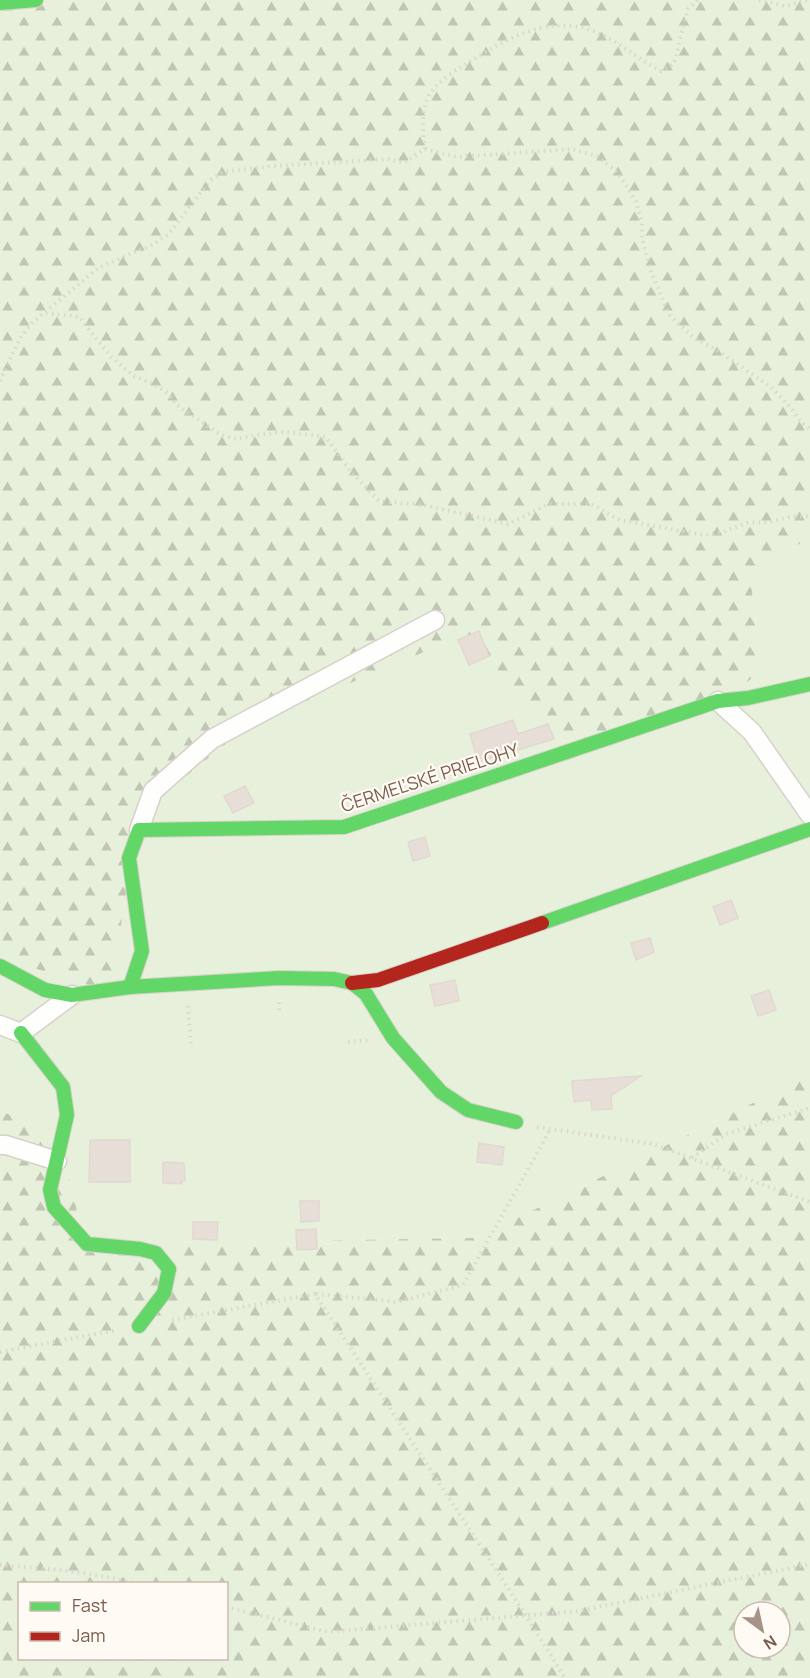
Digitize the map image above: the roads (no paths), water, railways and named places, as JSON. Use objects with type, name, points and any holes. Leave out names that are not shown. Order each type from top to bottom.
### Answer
[{"type":"street","points":[[0,3],[36,0]]},
{"type":"street","points":[[130,987],[142,951],[129,858],[153,791],[212,739],[435,620]]},
{"type":"street","name":"ČERMEĽSKÉ PRIELOHY","points":[[139,830],[344,826],[718,701],[748,698],[810,684]]},
{"type":"street","points":[[718,701],[752,732],[810,815]]},
{"type":"street","points":[[0,966],[45,990],[72,995],[130,987],[279,978],[334,979],[352,983],[378,980],[810,829]]},
{"type":"street","points":[[352,983],[366,994],[393,1038],[441,1092],[468,1110],[516,1122]]},
{"type":"street","points":[[21,1033],[72,995]]},
{"type":"street","points":[[0,1025],[21,1033],[63,1087],[67,1115],[50,1190],[54,1207],[87,1244],[140,1249],[156,1253],[169,1269],[164,1293],[139,1326]]},
{"type":"street","points":[[0,1145],[57,1161]]}]
